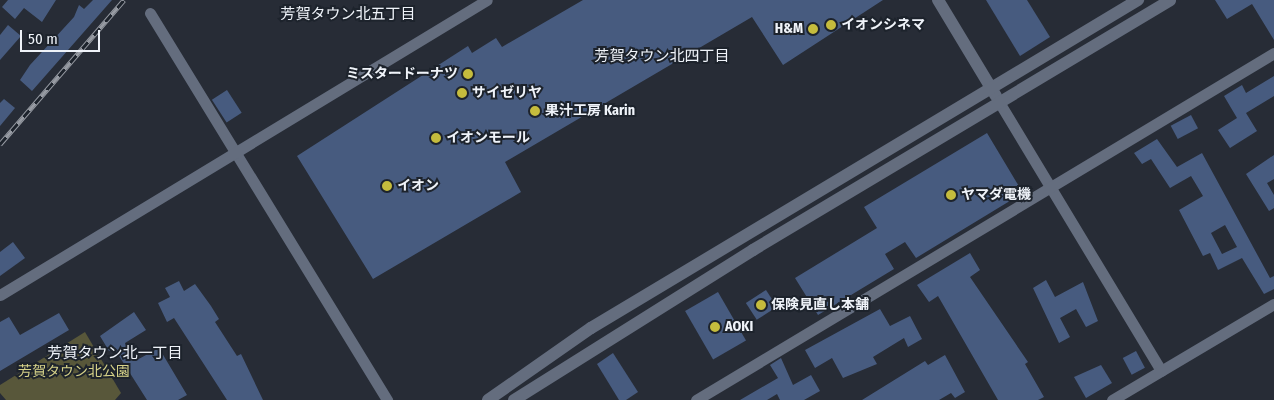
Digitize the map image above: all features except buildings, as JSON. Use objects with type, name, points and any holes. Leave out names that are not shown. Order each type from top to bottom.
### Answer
[{"type":"street","points":[[0,295],[488,0]]},
{"type":"street","points":[[514,400],[552,372],[1170,0]]},
{"type":"street","points":[[940,1],[1161,371]]},
{"type":"street","points":[[488,400],[590,328],[992,89],[1136,1]]},
{"type":"street","points":[[150,13],[387,400]]},
{"type":"street","points":[[696,400],[1274,53]]},
{"type":"street","points":[[1112,400],[1274,304]]},
{"type":"green space","name":"芳賀タウン北公園","points":[[85,332],[121,393],[115,400],[6,400],[0,393],[0,385]]},
{"type":"railway","points":[[0,144],[124,0]]},
{"type":"place","name":"イオンシネマ","points":[[831,25]]},
{"type":"place","name":"H&M","points":[[813,29]]},
{"type":"place","name":"ミスタードーナツ","points":[[468,74]]},
{"type":"place","name":"サイゼリヤ","points":[[462,93]]},
{"type":"place","name":"果汁工房 Karin","points":[[535,111]]},
{"type":"place","name":"イオンモール","points":[[436,138]]},
{"type":"place","name":"イオン","points":[[387,186]]},
{"type":"place","name":"ヤマダ電機","points":[[951,195]]},
{"type":"place","name":"保険見直し本舗","points":[[761,305]]},
{"type":"place","name":"AOKI","points":[[715,327]]},
{"type":"district","name":"芳賀タウン北五丁目","points":[[348,15]]},
{"type":"district","name":"芳賀タウン北四丁目","points":[[662,57]]},
{"type":"district","name":"芳賀タウン北一丁目","points":[[115,354]]}]
